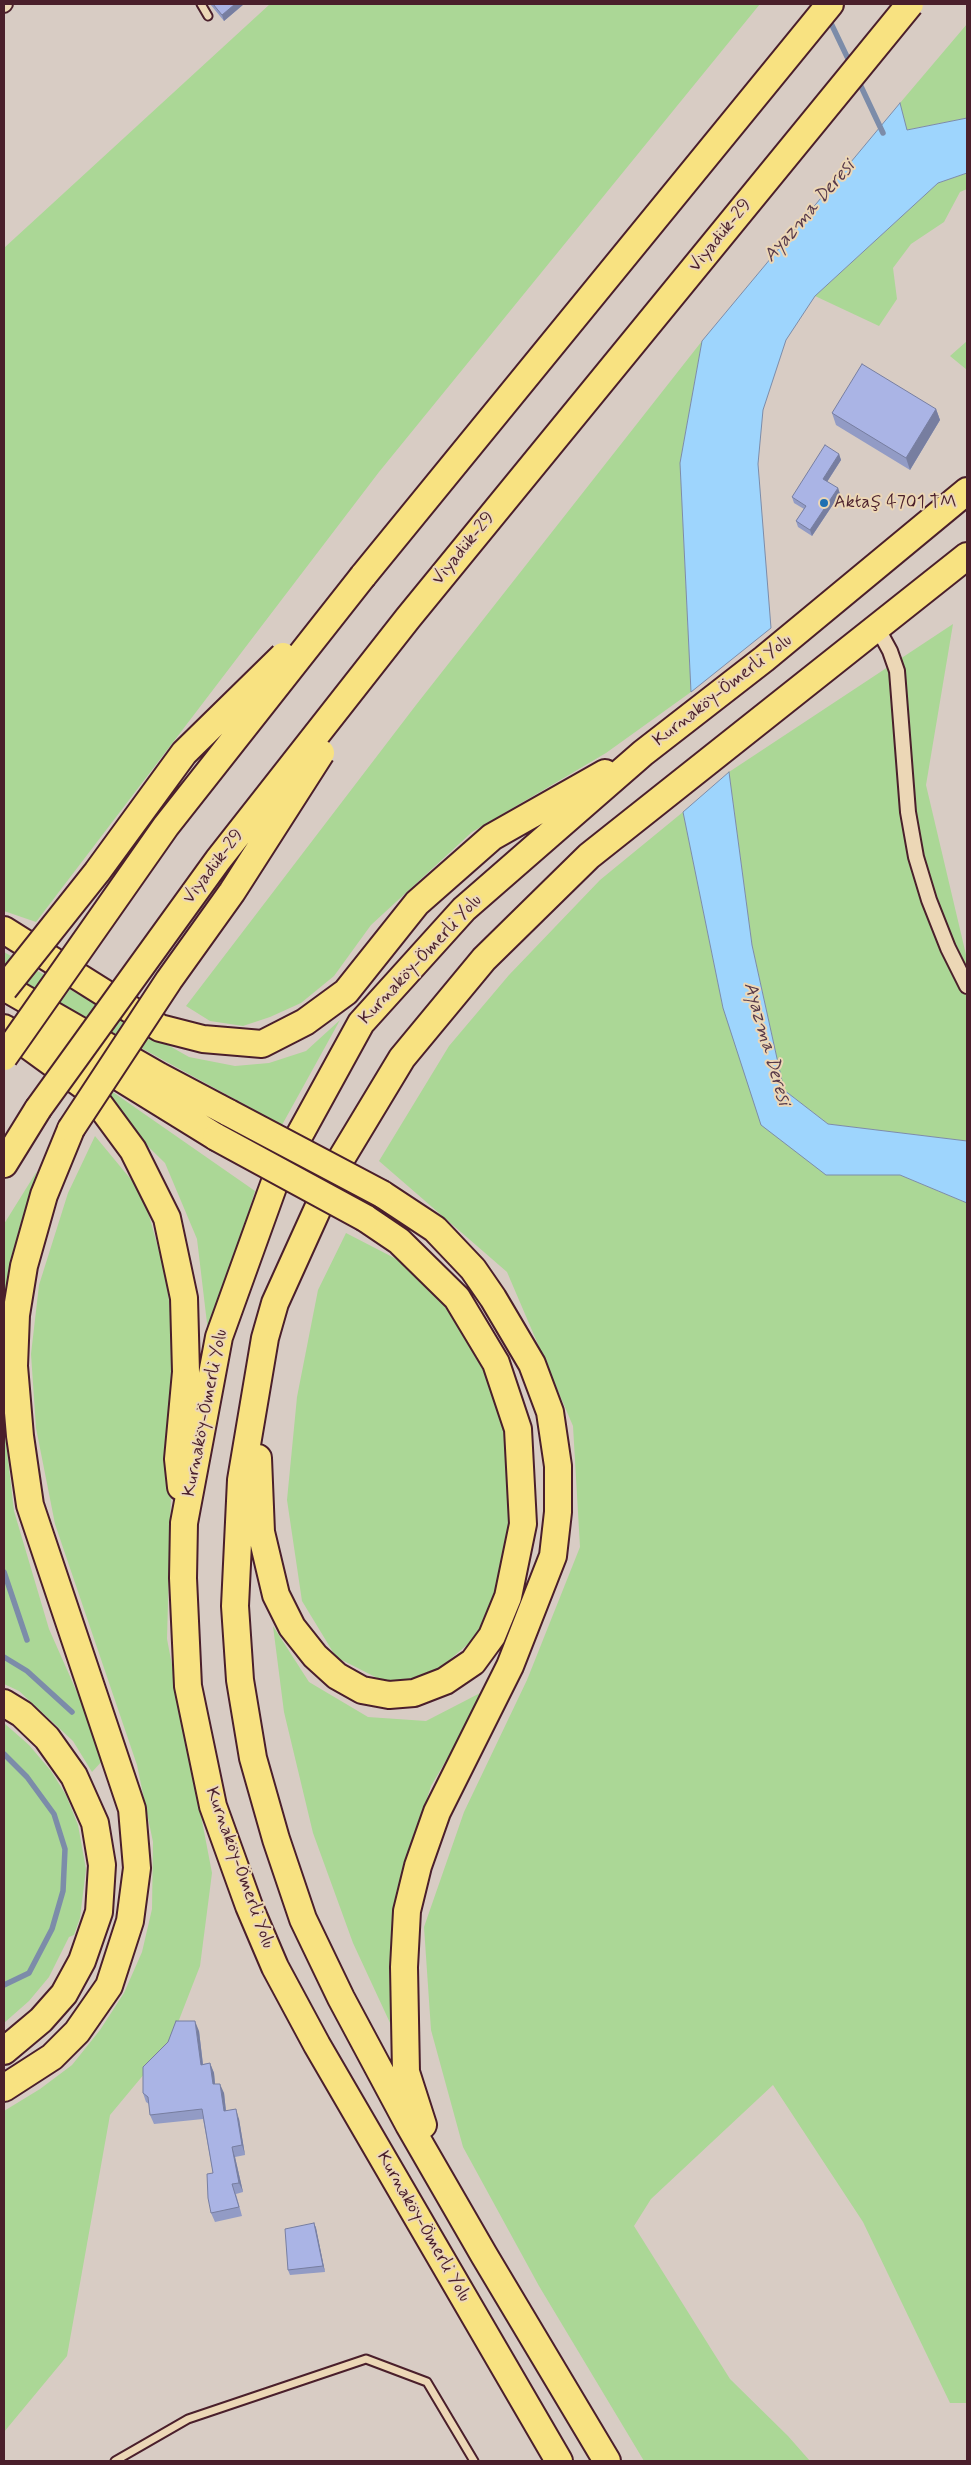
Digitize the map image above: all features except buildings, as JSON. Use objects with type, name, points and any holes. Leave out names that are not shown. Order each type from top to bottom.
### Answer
[{"type":"highway","points":[[4,1057],[166,826],[363,576],[830,4]]},
{"type":"highway","name":"Viyadük-29","points":[[4,1164],[38,1109],[218,860],[408,618],[910,4]]},
{"type":"highway","name":"Kurnaköy-Ömerli Yolu","points":[[559,2461],[317,2045],[275,1967],[249,1906],[213,1806],[188,1686],[183,1578],[184,1523],[219,1337],[277,1176],[361,1023],[464,909],[643,753],[764,659],[967,491]]},
{"type":"highway","points":[[608,2461],[484,2255],[400,2108],[341,1998],[302,1919],[276,1840],[253,1758],[240,1680],[236,1606],[241,1480],[266,1338],[275,1303],[338,1164],[402,1058],[484,960],[589,856],[878,629],[967,556]]},
{"type":"highway","points":[[363,576],[184,753],[97,872],[4,988],[159,1076],[382,1194],[435,1229],[473,1269],[493,1298],[532,1364],[550,1412],[558,1466],[558,1512],[553,1556],[510,1666],[437,1812],[418,1866],[407,1911],[404,1967],[406,2072],[421,2120],[484,2255]]},
{"type":"highway","points":[[4,2088],[52,2057],[77,2032],[109,1986],[130,1921],[137,1868],[132,1809],[30,1505],[20,1436],[14,1366],[16,1315],[24,1266],[44,1195],[71,1129],[169,980],[232,892],[408,618]]},
{"type":"highway","points":[[4,930],[160,1028],[203,1039],[262,1044],[305,1022],[346,992],[418,903],[492,837],[583,784],[643,753]]},
{"type":"highway","points":[[4,1006],[216,1137],[365,1218],[399,1241],[457,1298],[496,1363],[518,1429],[524,1524],[508,1597],[492,1636],[473,1662],[445,1681],[414,1693],[389,1695],[362,1690],[337,1676],[315,1656],[292,1627],[276,1595],[261,1532],[257,1472],[266,1338]]},
{"type":"highway","points":[[4,1028],[88,1089],[133,1150],[167,1218],[184,1298],[186,1372],[178,1459],[184,1523]]},
{"type":"highway","points":[[4,1703],[22,1714],[47,1738],[74,1776],[95,1823],[102,1866],[99,1912],[82,1961],[64,1994],[41,2020],[4,2051]]},
{"type":"street","points":[[878,629],[890,651],[897,671],[908,812],[916,857],[929,900],[948,948],[967,986]]},
{"type":"lane","points":[[201,4],[208,16]]},
{"type":"lane","points":[[115,2461],[188,2419],[366,2359],[427,2382],[474,2461]]},
{"type":"green space","points":[[270,4],[760,4],[379,472],[36,922],[4,911],[4,248]]},
{"type":"green space","points":[[967,24],[967,118],[906,130],[900,103]]},
{"type":"green space","points":[[967,173],[967,189],[960,192],[944,222],[911,244],[893,268],[897,299],[879,326],[815,296],[938,183]]},
{"type":"green space","points":[[702,341],[680,463],[691,692],[606,753],[472,832],[371,925],[334,976],[301,1003],[270,1017],[243,1026],[210,1021],[186,1006],[416,705]]},
{"type":"green space","points":[[967,341],[967,370],[950,356]]},
{"type":"green space","points":[[953,624],[926,785],[967,959],[967,1141],[828,1124],[784,1090],[752,945],[729,772]]},
{"type":"green space","points":[[683,812],[723,1008],[826,1174],[900,1175],[967,1203],[967,2403],[950,2403],[863,2222],[773,2085],[651,2199],[634,2226],[730,2379],[788,2436],[810,2461],[644,2461],[539,2286],[463,2147],[431,2030],[424,1927],[464,1812],[527,1680],[580,1547],[573,1426],[507,1272],[379,1161],[449,1046],[509,975],[600,880]]},
{"type":"green space","points":[[4,952],[189,1057],[235,1066],[269,1063],[306,1051],[340,1020],[282,1125],[4,973]]},
{"type":"green space","points":[[41,1042],[255,1191],[209,1340],[197,1239],[165,1163]]},
{"type":"green space","points":[[95,1136],[143,1194],[166,1276],[175,1351],[167,1639],[212,1873],[200,1966],[170,2043],[110,2115],[67,2356],[4,2432],[4,2111],[40,2089],[72,2065],[100,2030],[124,1993],[142,1952],[152,1909],[153,1842],[137,1765],[55,1524],[36,1428],[31,1354],[39,1285],[68,1193]]},
{"type":"green space","points":[[37,1171],[18,1233],[4,1303],[4,1224]]},
{"type":"green space","points":[[346,1233],[406,1264],[465,1314],[499,1378],[518,1484],[507,1564],[475,1638],[433,1674],[387,1683],[336,1657],[302,1601],[287,1500],[297,1397],[318,1290]]},
{"type":"green space","points":[[4,1425],[14,1511],[49,1629],[95,1733],[103,1760],[92,1772],[73,1741],[19,1691],[4,1684]]},
{"type":"green space","points":[[273,1626],[309,1682],[368,1717],[426,1721],[488,1689],[431,1786],[396,1893],[391,2025],[353,1943],[313,1833],[284,1712]]},
{"type":"green space","points":[[4,1723],[29,1745],[51,1771],[66,1795],[78,1825],[86,1869],[80,1918],[74,1935],[69,1937],[49,1977],[29,2001],[4,2023]]},
{"type":"water","points":[[900,103],[907,130],[967,118],[967,173],[938,183],[815,296],[786,340],[763,410],[758,464],[771,628],[691,692],[680,463],[702,341]]},
{"type":"water","points":[[729,772],[752,945],[784,1090],[828,1124],[967,1141],[967,1203],[900,1175],[826,1175],[761,1125],[723,1008],[683,812]]},
{"type":"waterway","name":"Ayazma Deresi","points":[[828,17],[851,65]]},
{"type":"waterway","name":"Ayazma Deresi","points":[[858,80],[883,133]]},
{"type":"waterway","points":[[4,1572],[27,1640]]},
{"type":"waterway","points":[[4,1657],[27,1671],[72,1712]]},
{"type":"waterway","points":[[4,1754],[27,1777],[54,1814],[65,1849],[63,1891],[52,1929],[29,1973],[4,1985]]},
{"type":"place","name":"Aktaş 4701 TM","points":[[824,503]]}]
